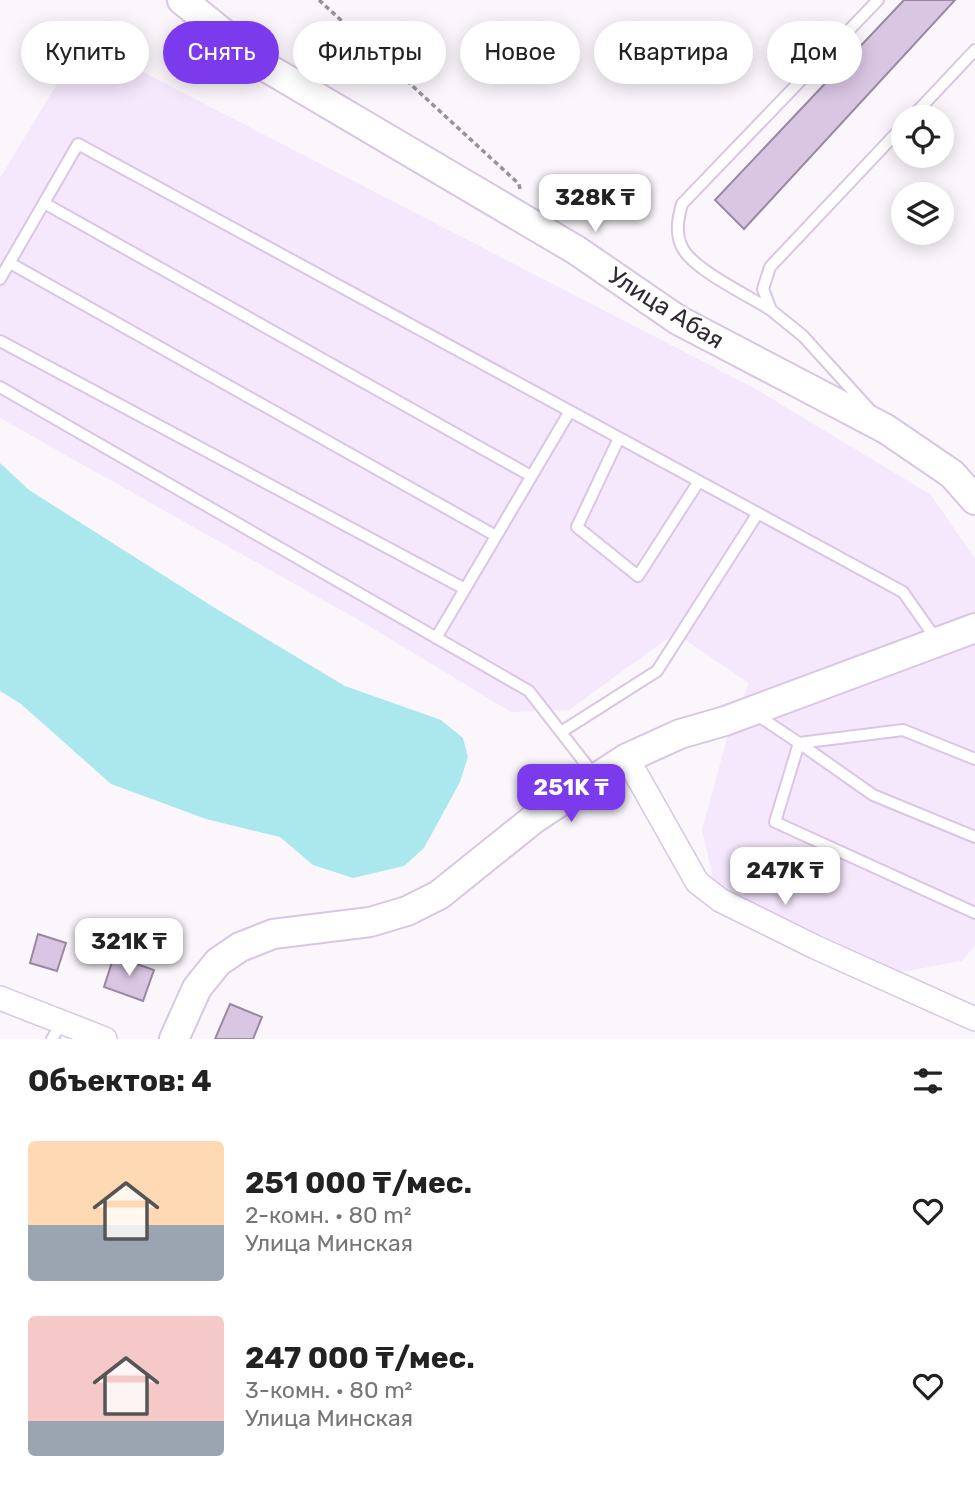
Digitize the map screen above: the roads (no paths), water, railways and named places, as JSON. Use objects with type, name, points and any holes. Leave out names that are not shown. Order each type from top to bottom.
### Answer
[{"type":"street","name":"Улица Абая","points":[[182,0],[264,66],[576,250],[678,320],[886,429],[952,474],[975,500]]},
{"type":"street","points":[[176,1035],[197,988],[218,962],[240,947],[273,934],[370,922],[407,911],[439,895],[535,818],[627,758],[680,734],[752,711],[975,628]]},
{"type":"street","points":[[627,758],[686,864],[705,888],[720,900],[815,947],[975,1019]]},
{"type":"street","points":[[0,998],[57,1031],[105,1039]]},
{"type":"lane","points":[[878,0],[682,204],[677,223],[681,246],[690,259],[771,310],[803,336],[843,377],[886,429]]},
{"type":"lane","points":[[923,105],[975,50]]},
{"type":"lane","points":[[771,310],[763,289],[770,267],[891,139]]},
{"type":"lane","points":[[0,279],[78,144],[903,592],[937,642]]},
{"type":"lane","points":[[44,203],[531,476]]},
{"type":"lane","points":[[10,262],[496,536]]},
{"type":"lane","points":[[0,341],[465,589]]},
{"type":"lane","points":[[0,387],[529,691],[596,778]]},
{"type":"lane","points":[[436,638],[570,411]]},
{"type":"lane","points":[[620,438],[577,527],[638,576],[699,481]]},
{"type":"lane","points":[[561,732],[657,671],[758,513]]},
{"type":"lane","points":[[752,711],[873,795],[975,837]]},
{"type":"lane","points":[[799,743],[903,730],[975,759]]},
{"type":"lane","points":[[799,743],[775,822],[975,913]]},
{"type":"water","points":[[0,463],[29,490],[215,608],[345,686],[441,720],[463,738],[468,757],[460,782],[424,848],[404,866],[353,878],[313,865],[280,837],[206,819],[111,784],[21,704],[0,691]]}]
